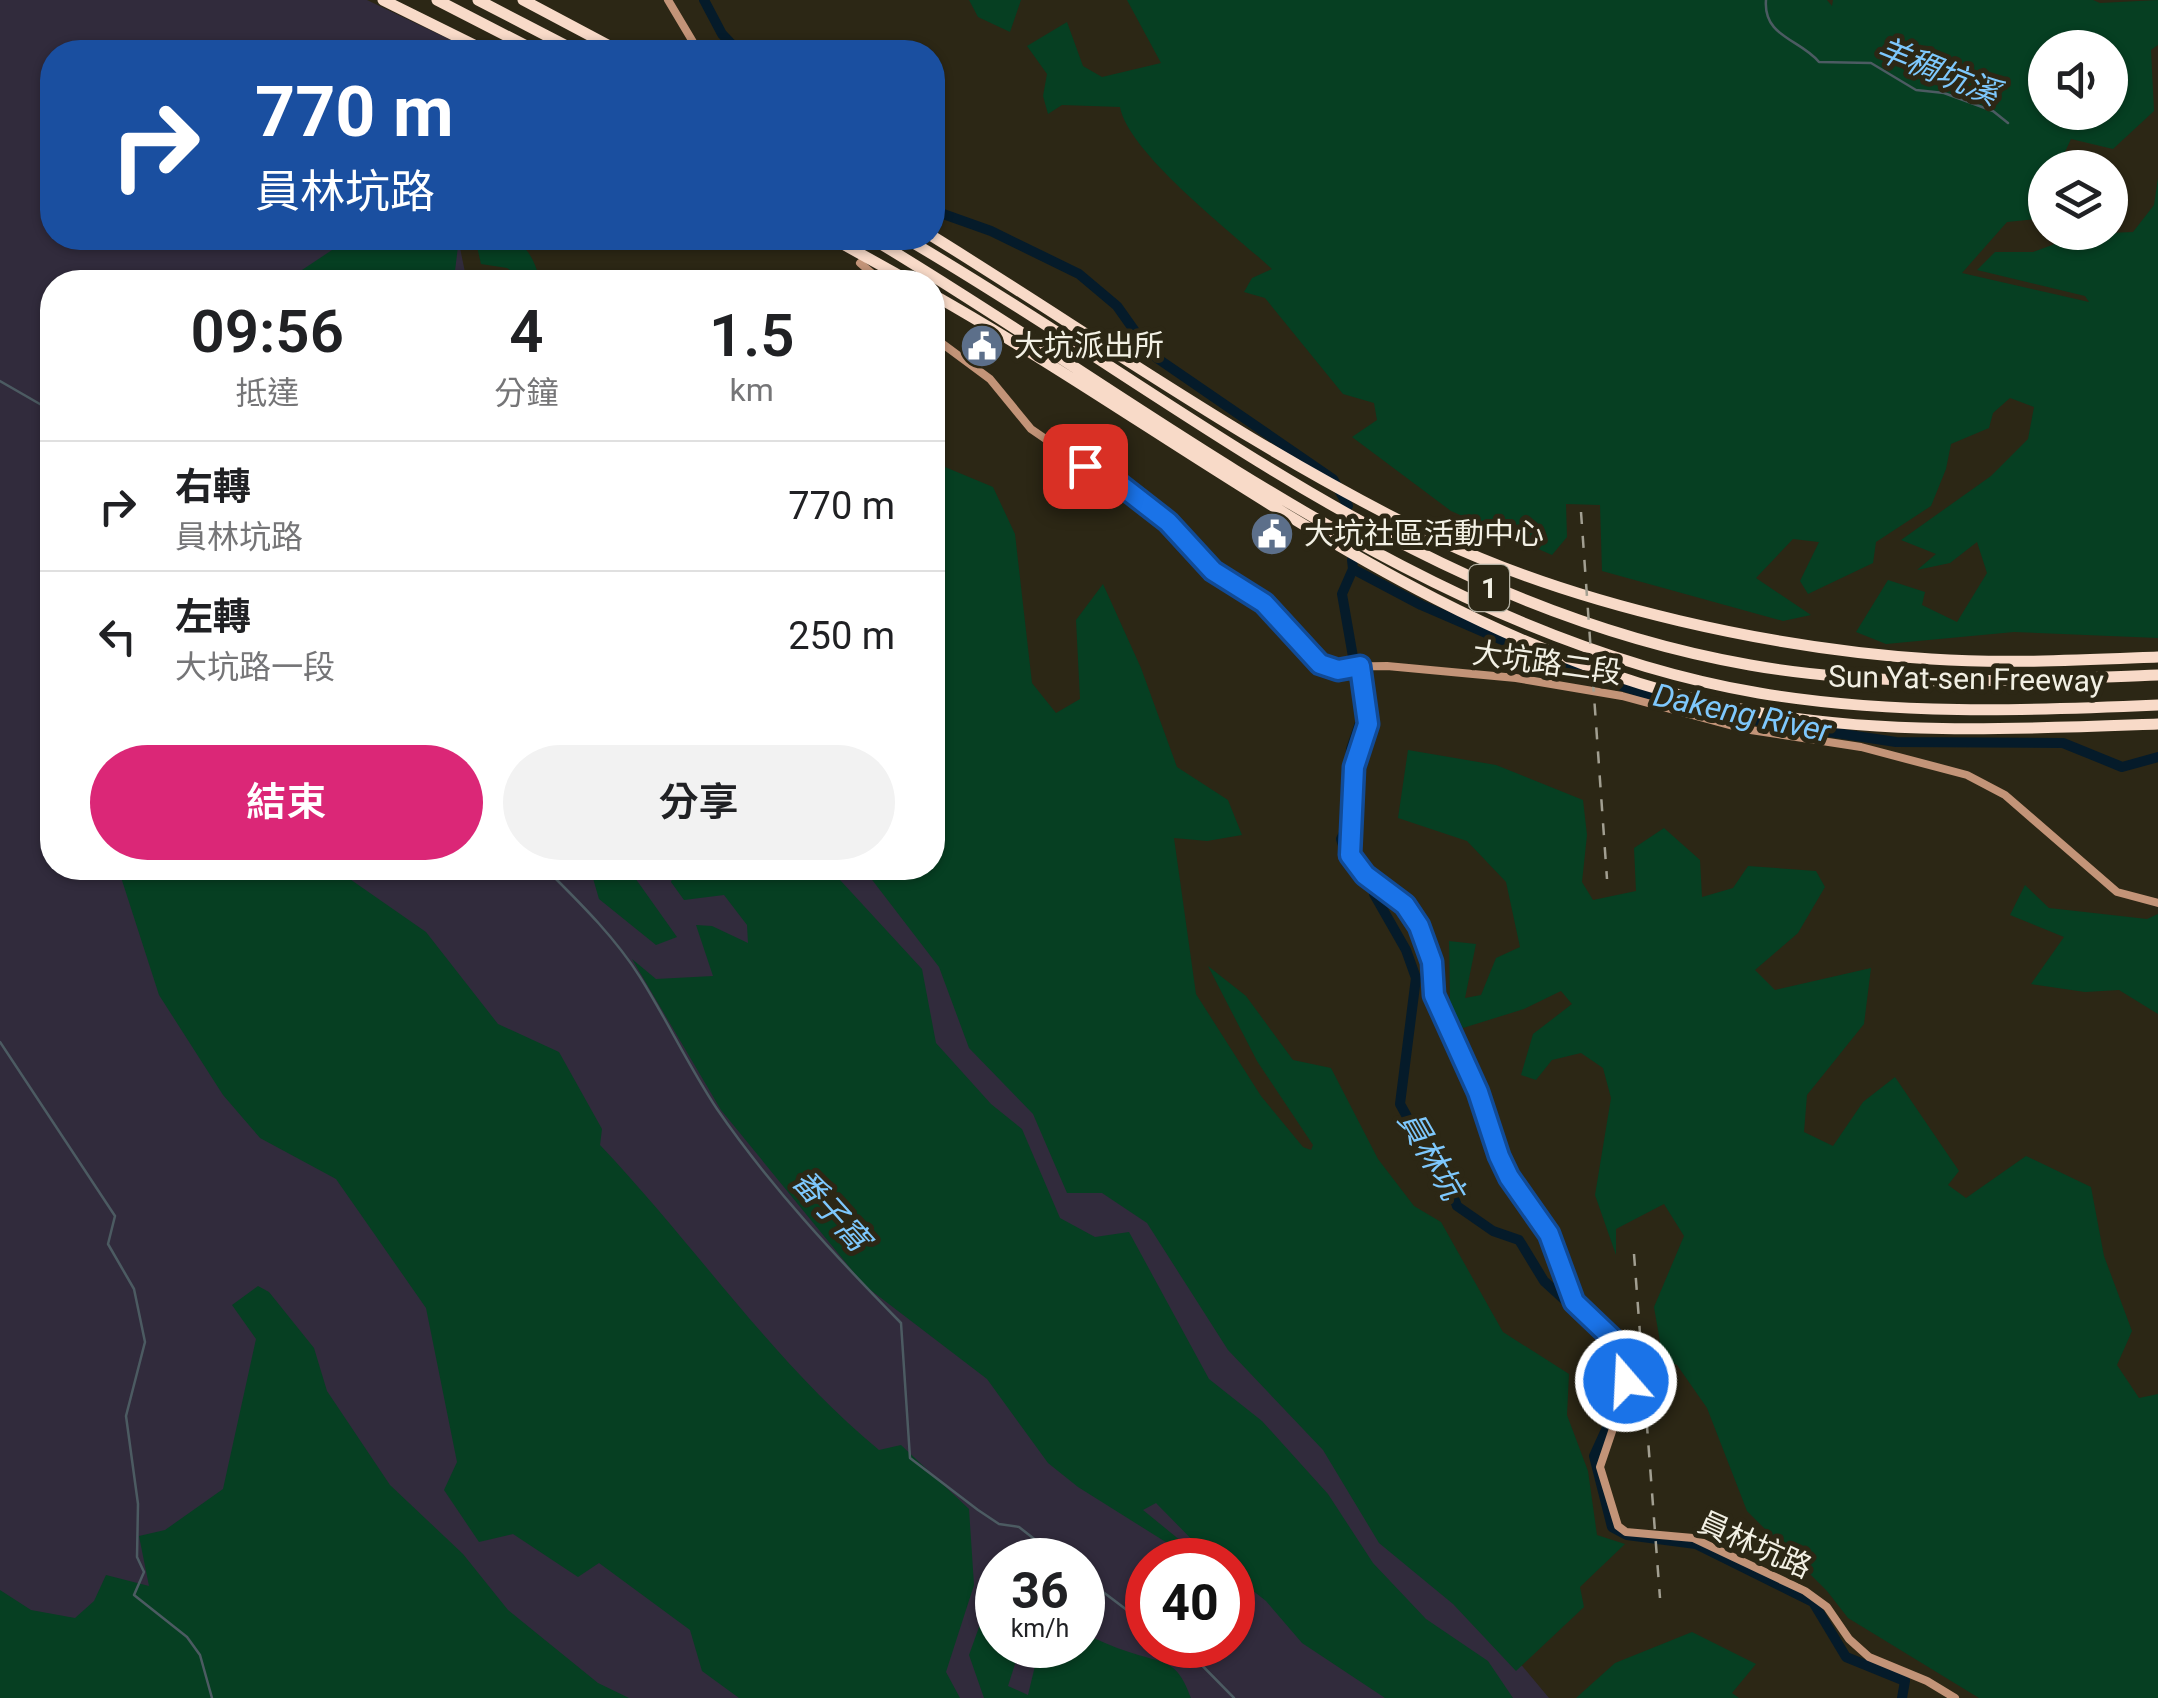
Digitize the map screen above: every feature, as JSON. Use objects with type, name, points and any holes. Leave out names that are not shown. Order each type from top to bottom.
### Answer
[{"type":"highway","points":[[383,0],[464,40]]},
{"type":"highway","points":[[437,0],[515,40]]},
{"type":"highway","points":[[478,0],[555,40]]},
{"type":"highway","points":[[523,0],[598,40]]},
{"type":"highway","name":"1","points":[[945,244],[1252,440],[1442,541],[1516,571],[1649,611],[1788,643],[1933,659],[2158,657]]},
{"type":"highway","points":[[854,250],[890,270]]},
{"type":"highway","name":"Sun Yat-sen Freeway","points":[[890,250],[922,270]]},
{"type":"highway","name":"Sun Yat-sen Freeway","points":[[924,250],[1346,516],[1468,578],[1570,620],[1712,658],[1875,681],[2158,674]]},
{"type":"highway","name":"Sun Yat-sen Freeway","points":[[945,284],[1321,520],[1456,592],[1569,640],[1683,676],[1758,693],[1833,702],[1904,708],[2158,705]]},
{"type":"highway","name":"1","points":[[945,302],[1329,541],[1436,601],[1570,660],[1706,701],[1855,724],[1942,728],[2158,724]]},
{"type":"street","points":[[668,0],[692,40]]},
{"type":"street","points":[[860,263],[868,270]]},
{"type":"street","name":"大坑路二段","points":[[945,346],[990,379],[1031,429],[1118,483],[1168,522],[1213,571],[1264,603],[1320,664],[1332,669],[1355,667],[1516,678],[1622,696],[1744,729],[1861,746],[1967,775],[2004,796],[2116,892],[2158,903]]},
{"type":"street","name":"員林坑路","points":[[1355,667],[1368,724],[1354,767],[1350,855],[1365,875],[1405,905],[1419,926],[1432,962],[1434,995],[1478,1092],[1509,1177],[1549,1234],[1574,1302],[1618,1344],[1625,1356],[1623,1399],[1600,1467],[1618,1526],[1626,1532],[1692,1538],[1805,1591],[1827,1607],[1869,1657],[1955,1698]]},
{"type":"shaded area","points":[[0,0],[367,0],[451,40],[40,40],[40,250],[460,250],[465,270],[40,270],[40,880],[911,880],[1211,1293],[1549,1698],[0,1698]]},
{"type":"green space","points":[[969,0],[1021,0],[1010,32],[978,17]]},
{"type":"green space","points":[[1127,0],[1827,0],[1832,6],[1833,0],[2100,3],[2158,0],[2158,45],[2151,50],[2154,111],[2113,149],[2071,139],[2066,150],[2028,150],[2028,220],[2007,222],[1962,273],[2089,302],[2085,296],[1977,270],[1995,252],[2128,250],[2128,232],[2133,232],[2154,205],[2158,178],[2158,638],[2014,632],[1886,644],[1856,632],[1888,580],[1925,592],[1922,605],[1957,622],[1987,573],[1977,542],[1950,563],[1917,570],[1936,554],[1901,540],[1991,476],[2028,439],[2034,407],[2010,398],[1993,413],[1989,428],[1951,444],[1931,506],[1876,542],[1873,563],[1808,594],[1800,581],[1819,542],[1793,539],[1756,578],[1811,615],[1783,621],[1602,571],[1600,505],[1566,504],[1567,537],[1552,555],[1451,511],[1352,437],[1377,420],[1374,403],[1343,394],[1265,298],[1244,292],[1252,278],[1272,269],[1162,170],[1127,126],[1120,107],[1062,105],[1048,114],[1043,96],[1047,74],[1027,46],[1067,22],[1083,66],[1102,77],[1161,63]]},
{"type":"green space","points":[[332,250],[458,250],[455,270],[302,270]]},
{"type":"green space","points":[[478,250],[527,250],[536,270],[510,270],[481,264]]},
{"type":"green space","points":[[945,467],[993,487],[1015,534],[1032,683],[1056,713],[1080,699],[1076,620],[1103,584],[1141,668],[1177,767],[1228,800],[1242,835],[1207,841],[1174,838],[1196,994],[1261,1096],[1303,1147],[1311,1150],[1313,1145],[1257,1061],[1208,966],[1246,996],[1293,1060],[1331,1068],[1378,1159],[1414,1206],[1441,1222],[1503,1332],[1569,1374],[1567,1415],[1588,1471],[1597,1535],[1625,1544],[1580,1587],[1584,1607],[1516,1671],[1453,1604],[1379,1543],[1323,1450],[1228,1350],[1147,1223],[1102,1193],[1067,1193],[1033,1114],[969,1048],[939,967],[872,880],[945,880]]},
{"type":"green space","points":[[1408,750],[1496,765],[1583,800],[1587,835],[1582,882],[1593,900],[1636,891],[1634,848],[1664,828],[1700,860],[1702,897],[1733,888],[1748,866],[1816,871],[1825,887],[1798,933],[1755,970],[1775,990],[1871,968],[1864,1024],[1807,1095],[1804,1132],[1833,1146],[1863,1102],[1895,1077],[1959,1171],[1948,1185],[1966,1198],[2026,1156],[2091,1187],[2104,1256],[2132,1331],[2117,1365],[2139,1398],[2158,1394],[2158,1698],[1979,1698],[1848,1618],[1827,1591],[1747,1511],[1707,1408],[1677,1365],[1663,1359],[1654,1307],[1684,1236],[1664,1204],[1616,1229],[1616,1255],[1595,1195],[1611,1098],[1603,1068],[1581,1053],[1552,1060],[1536,1080],[1521,1075],[1533,1034],[1572,1004],[1561,991],[1524,1009],[1463,1028],[1450,1003],[1449,941],[1476,944],[1465,998],[1481,995],[1496,958],[1520,947],[1506,882],[1467,841],[1398,818]]},
{"type":"green space","points":[[122,880],[351,880],[426,932],[498,1024],[559,1052],[602,1129],[600,1145],[804,1379],[879,1450],[901,1445],[969,1509],[974,1585],[946,1672],[960,1698],[739,1698],[702,1671],[690,1630],[599,1563],[578,1577],[513,1534],[479,1542],[444,1490],[457,1462],[426,1308],[336,1179],[260,1138],[223,1095],[159,995]]},
{"type":"green space","points":[[593,880],[637,880],[677,937],[656,945],[599,899]]},
{"type":"green space","points":[[672,880],[840,880],[922,969],[936,1043],[991,1104],[1022,1129],[1060,1218],[1095,1237],[1129,1232],[1209,1379],[1262,1421],[1328,1494],[1373,1563],[1426,1619],[1488,1661],[1513,1698],[1385,1698],[1302,1643],[1255,1592],[1255,1538],[1190,1538],[1156,1503],[1143,1510],[1177,1538],[1159,1538],[1078,1487],[1048,1463],[987,1379],[864,1285],[721,1110],[632,959],[656,979],[713,976],[696,925],[712,926],[748,943],[747,925],[724,895],[684,900]]},
{"type":"green space","points":[[2025,885],[2049,908],[2147,919],[2158,914],[2158,1014],[2119,990],[2085,992],[2031,984],[2064,937],[2010,915]]},
{"type":"green space","points":[[258,1286],[269,1292],[314,1348],[327,1391],[390,1485],[463,1554],[508,1610],[598,1683],[629,1698],[0,1698],[0,1590],[31,1610],[75,1618],[94,1601],[106,1575],[149,1586],[139,1536],[165,1530],[223,1489],[256,1339],[232,1305]]},
{"type":"green space","points":[[1692,1632],[1756,1664],[1732,1693],[1739,1698],[1576,1698],[1615,1663]]},
{"type":"green space","points":[[975,1638],[975,1668],[1014,1668],[1008,1686],[1028,1695],[1034,1668],[1105,1668],[1105,1643],[1125,1651],[1125,1668],[1172,1668],[1191,1698],[984,1698],[969,1655]]},
{"type":"waterway","name":"Dakeng River","points":[[704,0],[728,40]]},
{"type":"waterway","name":"羊稠坑溪","points":[[1766,0],[1770,22],[1776,30],[1819,62],[1871,63],[1916,90],[1944,93],[1993,111],[2008,123]]},
{"type":"waterway","name":"Dakeng River","points":[[945,215],[991,231],[1079,274],[1117,306],[1151,354],[1333,479],[1348,506]]},
{"type":"waterway","name":"番子窩","points":[[0,381],[40,404]]},
{"type":"waterway","name":"員林坑","points":[[1352,560],[1353,569],[1342,594],[1363,714],[1351,749],[1348,825],[1341,839],[1349,865],[1369,887]]},
{"type":"waterway","name":"Dakeng River","points":[[1353,569],[1421,605],[1562,666],[1643,693],[1763,722],[1896,742],[2063,743],[2122,767],[2158,757]]},
{"type":"waterway","name":"番子窩","points":[[557,880],[630,962],[737,1138],[828,1247],[901,1323],[910,1458],[999,1524],[1019,1527],[1033,1538]]},
{"type":"waterway","name":"員林坑","points":[[1374,894],[1406,950],[1416,978],[1400,1104],[1415,1131],[1442,1163],[1457,1206],[1493,1231],[1519,1240],[1544,1281],[1614,1345],[1615,1410],[1594,1456],[1612,1527],[1627,1535],[1696,1544],[1813,1602],[1846,1657],[1905,1681],[1902,1698]]},
{"type":"waterway","points":[[0,1042],[115,1216],[108,1244],[134,1289],[145,1342],[126,1416],[138,1504],[137,1557],[144,1572],[134,1595],[187,1637],[200,1655],[212,1698]]},
{"type":"waterway","name":"番子窩","points":[[1105,1593],[1125,1609]]},
{"type":"waterway","name":"番子窩","points":[[1205,1668],[1234,1698]]},
{"type":"railway","points":[[1581,512],[1607,879]]},
{"type":"railway","points":[[1634,1254],[1660,1598]]},
{"type":"place","name":"大坑派出所","points":[[982,346]]},
{"type":"place","name":"大坑社區活動中心","points":[[1272,534]]},
{"type":"route","points":[[1085,466],[1118,483],[1168,522],[1213,571],[1264,603],[1320,664],[1338,670],[1360,666],[1368,724],[1354,767],[1350,855],[1365,875],[1405,905],[1419,926],[1430,951],[1434,995],[1478,1092],[1499,1156],[1549,1234],[1574,1302],[1618,1344],[1625,1356],[1626,1381]]}]
